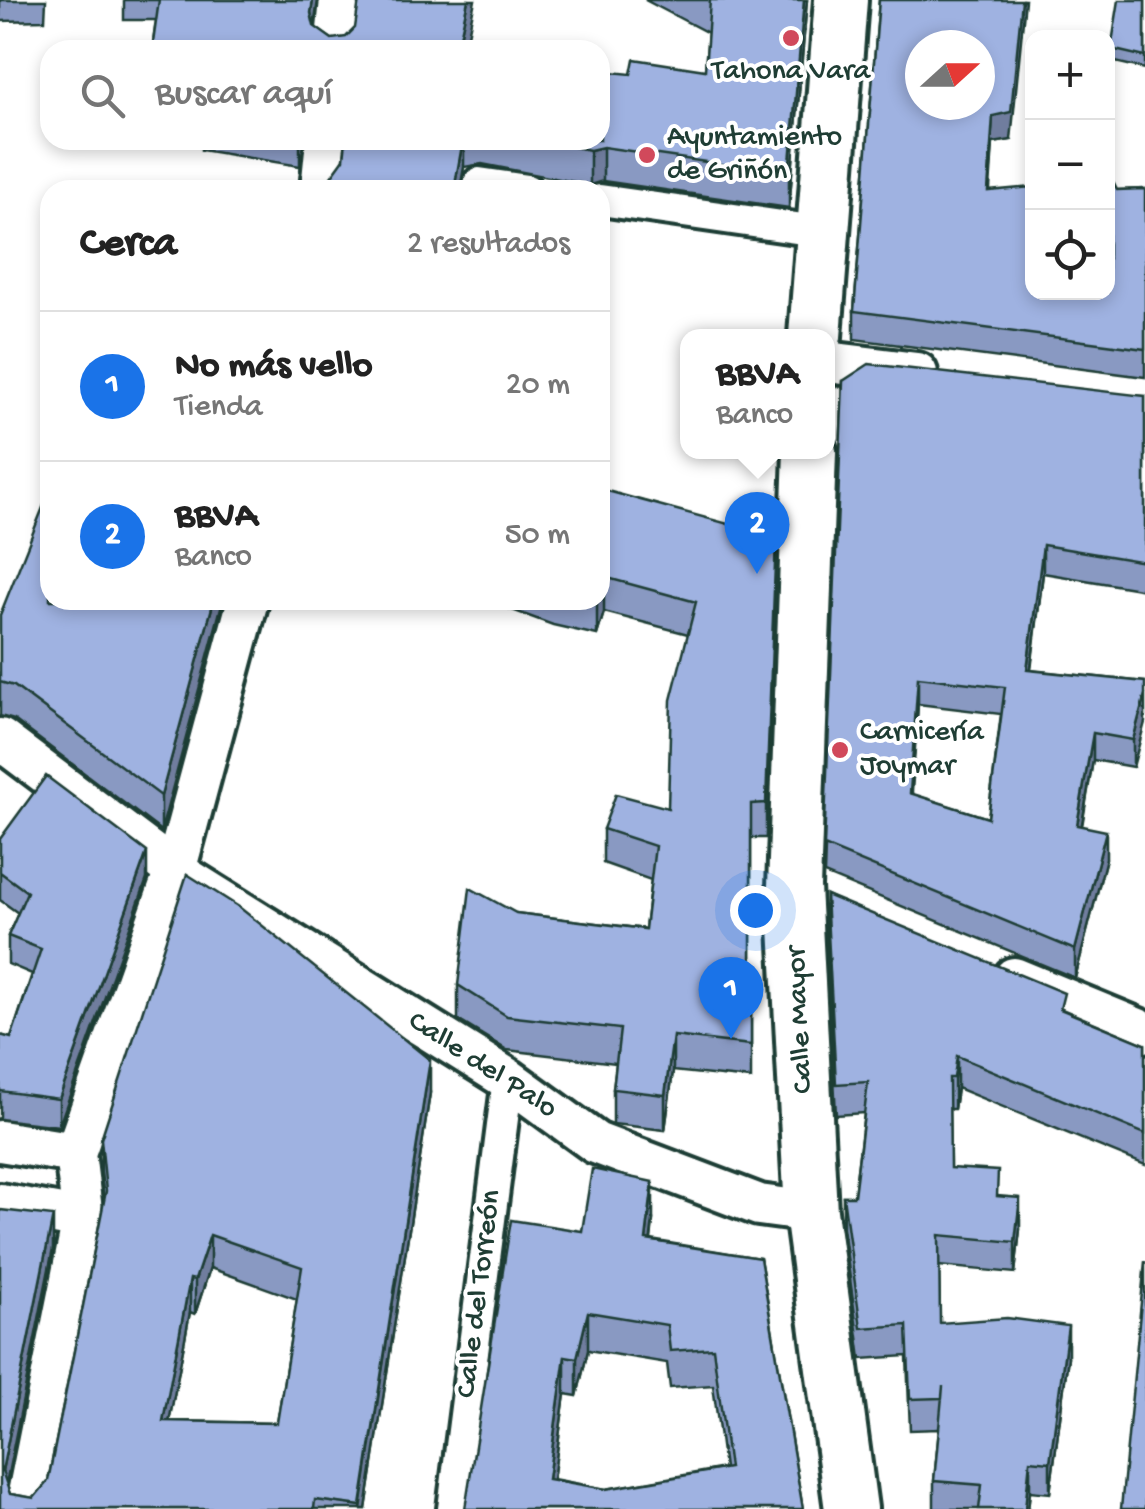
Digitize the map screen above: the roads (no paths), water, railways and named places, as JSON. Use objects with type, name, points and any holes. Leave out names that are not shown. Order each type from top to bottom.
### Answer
[{"type":"street","points":[[336,40],[340,0]]},
{"type":"street","points":[[816,329],[840,0]]},
{"type":"street","points":[[322,180],[325,150]]},
{"type":"street","points":[[610,201],[824,226]]},
{"type":"street","points":[[835,363],[958,378]]},
{"type":"street","name":"Calle Mayor","points":[[809,459],[794,546],[811,894],[811,1212],[851,1509]]},
{"type":"street","points":[[25,1509],[83,1220],[74,1153],[174,871],[245,610]]},
{"type":"street","name":"Calle del Palo","points":[[0,739],[174,871],[508,1079],[596,1143],[759,1205],[811,1212]]},
{"type":"street","points":[[987,966],[1145,1032]]},
{"type":"street","name":"Calle del Torreón","points":[[452,1509],[508,1079]]},
{"type":"street","points":[[0,1141],[74,1153]]},
{"type":"street","points":[[0,1204],[83,1220]]},
{"type":"place","name":"Tahona Vara","points":[[791,38]]},
{"type":"place","name":"Ayuntamiento de Griñón","points":[[647,155]]},
{"type":"place","name":"BBVA","points":[[757,574]]},
{"type":"place","name":"Carnicería Joymar","points":[[840,750]]},
{"type":"place","name":"No más vello","points":[[731,1039]]}]
